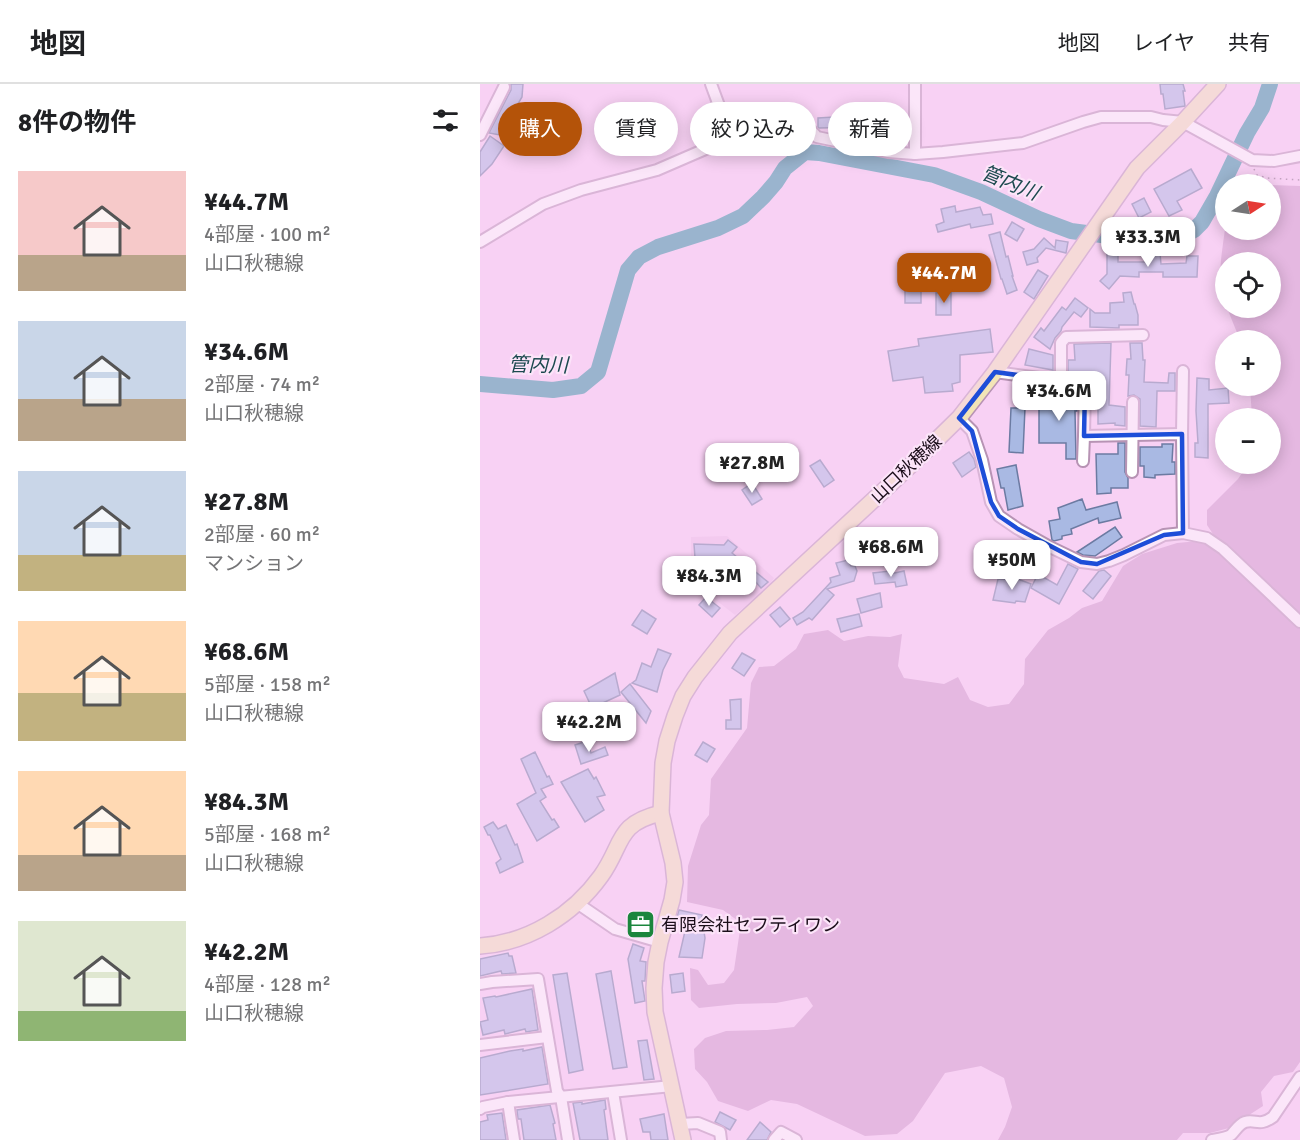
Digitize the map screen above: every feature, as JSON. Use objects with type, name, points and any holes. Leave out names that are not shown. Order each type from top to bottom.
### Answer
[{"type":"main road","name":"山口秋穂線","points":[[683,1140],[655,1012],[655,980],[660,942],[675,882],[662,813],[663,763],[667,741],[683,696],[730,633],[959,418],[995,372],[1137,168],[1218,84]]},
{"type":"main road","points":[[480,946],[519,938],[535,932],[564,914],[602,876],[630,826],[641,819],[662,813]]},
{"type":"street","points":[[711,84],[718,102]]},
{"type":"street","points":[[915,84],[915,154]]},
{"type":"street","points":[[480,135],[504,87]]},
{"type":"street","points":[[816,136],[888,152],[915,154],[1023,143],[1101,117],[1151,117],[1183,122],[1248,157],[1274,161],[1300,156]]},
{"type":"street","points":[[480,242],[543,204],[581,190],[657,170],[690,156]]},
{"type":"street","points":[[1061,381],[1062,343],[1066,337],[1143,335]]},
{"type":"street","points":[[1183,371],[1184,533]]},
{"type":"street","points":[[995,372],[1061,381],[1085,387],[1083,461]]},
{"type":"street","points":[[1132,472],[1133,402]]},
{"type":"street","points":[[959,418],[972,431],[982,460],[990,502],[999,516],[1018,529],[1082,562],[1097,564],[1117,558],[1164,535],[1184,533],[1207,538],[1223,549],[1300,622]]},
{"type":"street","points":[[1084,436],[1182,434]]},
{"type":"street","points":[[577,903],[615,928],[660,942]]},
{"type":"street","points":[[480,984],[538,979],[557,1091],[561,1097],[568,1140]]},
{"type":"street","points":[[480,1045],[547,1037]]},
{"type":"street","points":[[1212,1140],[1229,1136],[1245,1122],[1267,1122],[1273,1117],[1300,1077]]},
{"type":"street","points":[[480,1108],[508,1102],[672,1086]]},
{"type":"street","points":[[614,1092],[621,1140]]},
{"type":"street","points":[[508,1102],[514,1140]]},
{"type":"street","points":[[680,1124],[698,1123],[732,1140]]},
{"type":"street","points":[[774,1140],[781,1132],[796,1140]]},
{"type":"path","points":[[1248,157],[1257,176],[1300,180]]},
{"type":"highlighted area","points":[[995,372],[1061,381],[1085,387],[1084,436],[1182,434],[1183,533],[1164,535],[1097,564],[1081,562],[1018,529],[999,516],[991,502],[972,431],[959,418]]},
{"type":"shaded area","points":[[1281,185],[1300,186],[1300,1062],[1293,1072],[1274,1076],[1261,1092],[1263,1106],[1229,1128],[1210,1133],[1183,1133],[1177,1140],[998,1140],[1012,1107],[1004,1078],[981,1066],[945,1073],[913,1121],[897,1134],[865,1136],[797,1104],[771,1100],[748,1111],[718,1101],[707,1082],[695,1069],[694,1049],[705,1038],[726,1031],[794,1027],[813,1006],[807,997],[776,1003],[699,1008],[691,1000],[690,968],[698,970],[708,985],[724,983],[734,970],[741,923],[723,910],[687,902],[688,866],[701,825],[709,815],[711,779],[747,728],[751,683],[759,667],[774,666],[796,649],[804,634],[828,630],[844,641],[868,636],[890,637],[902,634],[898,666],[904,678],[944,684],[958,677],[970,700],[988,707],[1009,704],[1024,684],[1025,659],[1048,630],[1082,608],[1102,601],[1123,566],[1142,554],[1177,543],[1198,541],[1209,545],[1215,537],[1207,525],[1207,510],[1241,474],[1281,474],[1281,408],[1251,408],[1251,396],[1281,396],[1281,330],[1236,330],[1231,318],[1281,318],[1281,252],[1222,252],[1223,240],[1281,240]]},
{"type":"shaded area","points":[[727,536],[774,578],[768,587],[735,615],[699,587],[695,564],[691,564],[691,537]]},
{"type":"building","points":[[511,84],[523,84],[522,97],[519,102],[505,102],[511,90]]},
{"type":"building","points":[[1160,84],[1183,84],[1185,106],[1165,109]]},
{"type":"building","points":[[498,115],[498,135],[489,133]]},
{"type":"building","points":[[828,117],[828,128],[819,128],[818,118]]},
{"type":"building","points":[[490,136],[498,142],[498,155],[480,176],[480,152]]},
{"type":"building","points":[[1191,169],[1202,188],[1177,201],[1182,210],[1169,216],[1154,189]]},
{"type":"building","points":[[1144,198],[1151,212],[1139,218],[1132,204]]},
{"type":"building","points":[[955,206],[956,212],[980,207],[983,215],[991,214],[993,224],[971,228],[970,224],[938,232],[936,225],[944,222],[941,209]]},
{"type":"building","points":[[1012,222],[1024,229],[1017,241],[1005,234]]},
{"type":"building","points":[[1000,232],[1017,290],[1007,294],[989,235]]},
{"type":"building","points":[[1044,238],[1055,248],[1056,240],[1068,242],[1066,253],[1046,248],[1037,258],[1038,262],[1027,265],[1023,252],[1034,249]]},
{"type":"building","points":[[1107,253],[1118,253],[1118,262],[1146,262],[1146,253],[1160,253],[1161,264],[1186,263],[1187,256],[1198,256],[1197,277],[1163,277],[1163,272],[1139,272],[1139,277],[1120,276],[1109,289],[1100,281],[1107,274]]},
{"type":"building","points":[[1038,270],[1048,276],[1034,299],[1024,292]]},
{"type":"building","points":[[921,282],[921,303],[905,303],[905,283]]},
{"type":"building","points":[[951,292],[951,315],[936,315],[936,293]]},
{"type":"building","points":[[1131,292],[1138,315],[1138,325],[1119,325],[1119,328],[1090,327],[1090,309],[1095,313],[1110,313],[1110,303],[1124,302],[1123,293]]},
{"type":"building","points":[[1075,298],[1088,308],[1081,317],[1074,312],[1062,327],[1050,349],[1034,337],[1041,328],[1044,331],[1062,307],[1066,310]]},
{"type":"building","points":[[990,329],[993,352],[960,355],[960,382],[952,384],[953,391],[925,393],[923,377],[893,381],[888,351],[919,346],[918,339]]},
{"type":"building","points":[[1111,343],[1109,405],[1125,407],[1125,426],[1115,425],[1115,423],[1098,424],[1096,373],[1068,373],[1068,360],[1075,360],[1074,344]]},
{"type":"building","points":[[1130,343],[1142,343],[1143,360],[1145,360],[1144,382],[1168,383],[1169,373],[1175,373],[1175,391],[1157,391],[1156,427],[1140,426],[1140,399],[1134,395],[1128,396],[1129,375],[1126,375],[1127,359],[1131,359]]},
{"type":"building","points":[[1029,349],[1053,355],[1053,370],[1025,365]]},
{"type":"building","points":[[1197,378],[1209,379],[1209,390],[1215,389],[1215,396],[1229,396],[1229,403],[1208,404],[1208,458],[1195,457],[1195,443],[1198,443]]},
{"type":"building","points":[[1045,394],[1077,396],[1076,459],[1066,459],[1066,443],[1039,443],[1039,403],[1045,403]]},
{"type":"building","points":[[1011,408],[1025,408],[1023,453],[1009,452]]},
{"type":"building","points":[[1118,443],[1125,443],[1125,472],[1128,478],[1128,488],[1111,488],[1111,493],[1097,494],[1096,454],[1118,454]]},
{"type":"building","points":[[1162,444],[1173,444],[1172,462],[1175,462],[1175,474],[1155,475],[1155,478],[1144,477],[1144,466],[1140,466],[1140,447],[1162,447]]},
{"type":"building","points":[[969,452],[976,467],[962,477],[953,463]]},
{"type":"building","points":[[820,460],[834,480],[824,487],[810,466]]},
{"type":"building","points":[[1016,465],[1023,506],[1008,510],[1004,488],[1001,488],[997,469]]},
{"type":"building","points":[[752,483],[762,499],[752,505],[742,490]]},
{"type":"building","points":[[1082,499],[1086,510],[1117,502],[1121,518],[1099,523],[1098,518],[1071,529],[1072,534],[1062,536],[1062,539],[1052,540],[1049,521],[1060,519],[1058,508]]},
{"type":"building","points":[[1115,527],[1122,537],[1095,556],[1077,552]]},
{"type":"building","points":[[728,540],[737,547],[732,553],[768,582],[761,588],[754,580],[746,591],[733,581],[737,575],[714,557],[695,558],[694,544],[724,545]]},
{"type":"building","points":[[1013,543],[1021,558],[1000,570],[1000,568],[987,574],[980,558]]},
{"type":"building","points":[[848,560],[857,571],[854,581],[827,589],[834,595],[812,620],[809,618],[797,625],[793,618],[803,612],[831,582],[830,578],[840,575],[836,563]]},
{"type":"building","points":[[1068,564],[1078,569],[1059,604],[1031,588],[1038,574],[1057,585]]},
{"type":"building","points":[[1104,570],[1111,576],[1093,599],[1083,591],[1099,571]]},
{"type":"building","points":[[890,571],[890,574],[904,571],[907,585],[896,587],[895,582],[875,584],[873,573]]},
{"type":"building","points":[[1015,578],[1031,584],[1025,602],[993,600],[998,579],[1015,580]]},
{"type":"building","points":[[880,593],[882,607],[861,613],[857,599]]},
{"type":"building","points":[[706,597],[720,608],[712,617],[699,605]]},
{"type":"building","points":[[780,607],[790,619],[780,627],[770,615]]},
{"type":"building","points":[[642,610],[656,619],[647,634],[632,625]]},
{"type":"building","points":[[859,614],[862,626],[841,632],[837,619]]},
{"type":"building","points":[[658,649],[671,654],[663,670],[657,692],[632,683],[636,680],[642,663],[651,667]]},
{"type":"building","points":[[742,653],[755,660],[744,676],[732,668]]},
{"type":"building","points":[[615,673],[620,695],[592,708],[584,691]]},
{"type":"building","points":[[630,684],[651,711],[646,723],[621,692]]},
{"type":"building","points":[[741,699],[741,729],[726,729],[726,720],[731,720],[730,700]]},
{"type":"building","points":[[587,741],[591,753],[605,747],[608,755],[581,764],[575,745]]},
{"type":"building","points":[[703,742],[715,749],[707,762],[695,755]]},
{"type":"building","points":[[535,752],[553,784],[541,789],[546,797],[540,801],[559,827],[537,841],[517,804],[536,793],[521,759]]},
{"type":"building","points":[[588,769],[594,779],[596,777],[605,795],[597,797],[604,810],[585,822],[561,782]]},
{"type":"building","points":[[493,822],[498,829],[506,825],[515,845],[517,844],[523,862],[500,873],[496,863],[501,859],[484,827]]},
{"type":"building","points":[[679,910],[702,915],[699,932],[704,932],[705,938],[702,958],[679,957],[686,927],[675,924]]},
{"type":"building","points":[[633,944],[644,948],[640,961],[646,962],[645,981],[642,981],[645,1001],[635,1003],[628,959]]},
{"type":"building","points":[[508,953],[512,956],[516,973],[502,974],[501,971],[480,976],[480,959]]},
{"type":"building","points":[[611,971],[627,1067],[613,1069],[596,974]]},
{"type":"building","points":[[567,973],[583,1070],[569,1073],[553,975]]},
{"type":"building","points":[[683,973],[685,991],[672,993],[670,975]]},
{"type":"building","points":[[532,989],[538,1030],[526,1032],[525,1029],[505,1034],[504,1030],[483,1035],[480,1022],[488,1020],[483,998]]},
{"type":"building","points":[[647,1040],[654,1079],[644,1080],[638,1041]]},
{"type":"building","points":[[542,1047],[548,1084],[480,1095],[480,1058]]},
{"type":"building","points":[[605,1100],[608,1140],[580,1140],[573,1103],[582,1102],[582,1104]]},
{"type":"building","points":[[550,1105],[555,1123],[553,1124],[556,1140],[524,1140],[521,1119],[518,1119],[517,1110]]},
{"type":"building","points":[[720,1112],[736,1120],[730,1130],[715,1122]]},
{"type":"building","points":[[502,1113],[506,1140],[480,1140],[480,1122],[488,1120],[487,1115]]},
{"type":"building","points":[[664,1114],[668,1140],[651,1140],[650,1132],[643,1132],[640,1119]]},
{"type":"building","points":[[760,1122],[771,1132],[767,1140],[747,1140]]},
{"type":"waterway","name":"管内川","points":[[480,384],[553,390],[581,386],[598,372],[628,270],[639,257],[658,247],[718,228],[743,216],[763,197],[785,168],[805,152],[934,175],[981,192],[1071,231],[1165,239],[1183,236],[1202,222],[1217,196],[1247,133],[1262,108],[1270,84]]},
{"type":"place","name":"有限会社セフティワン","points":[[640,925]]}]
